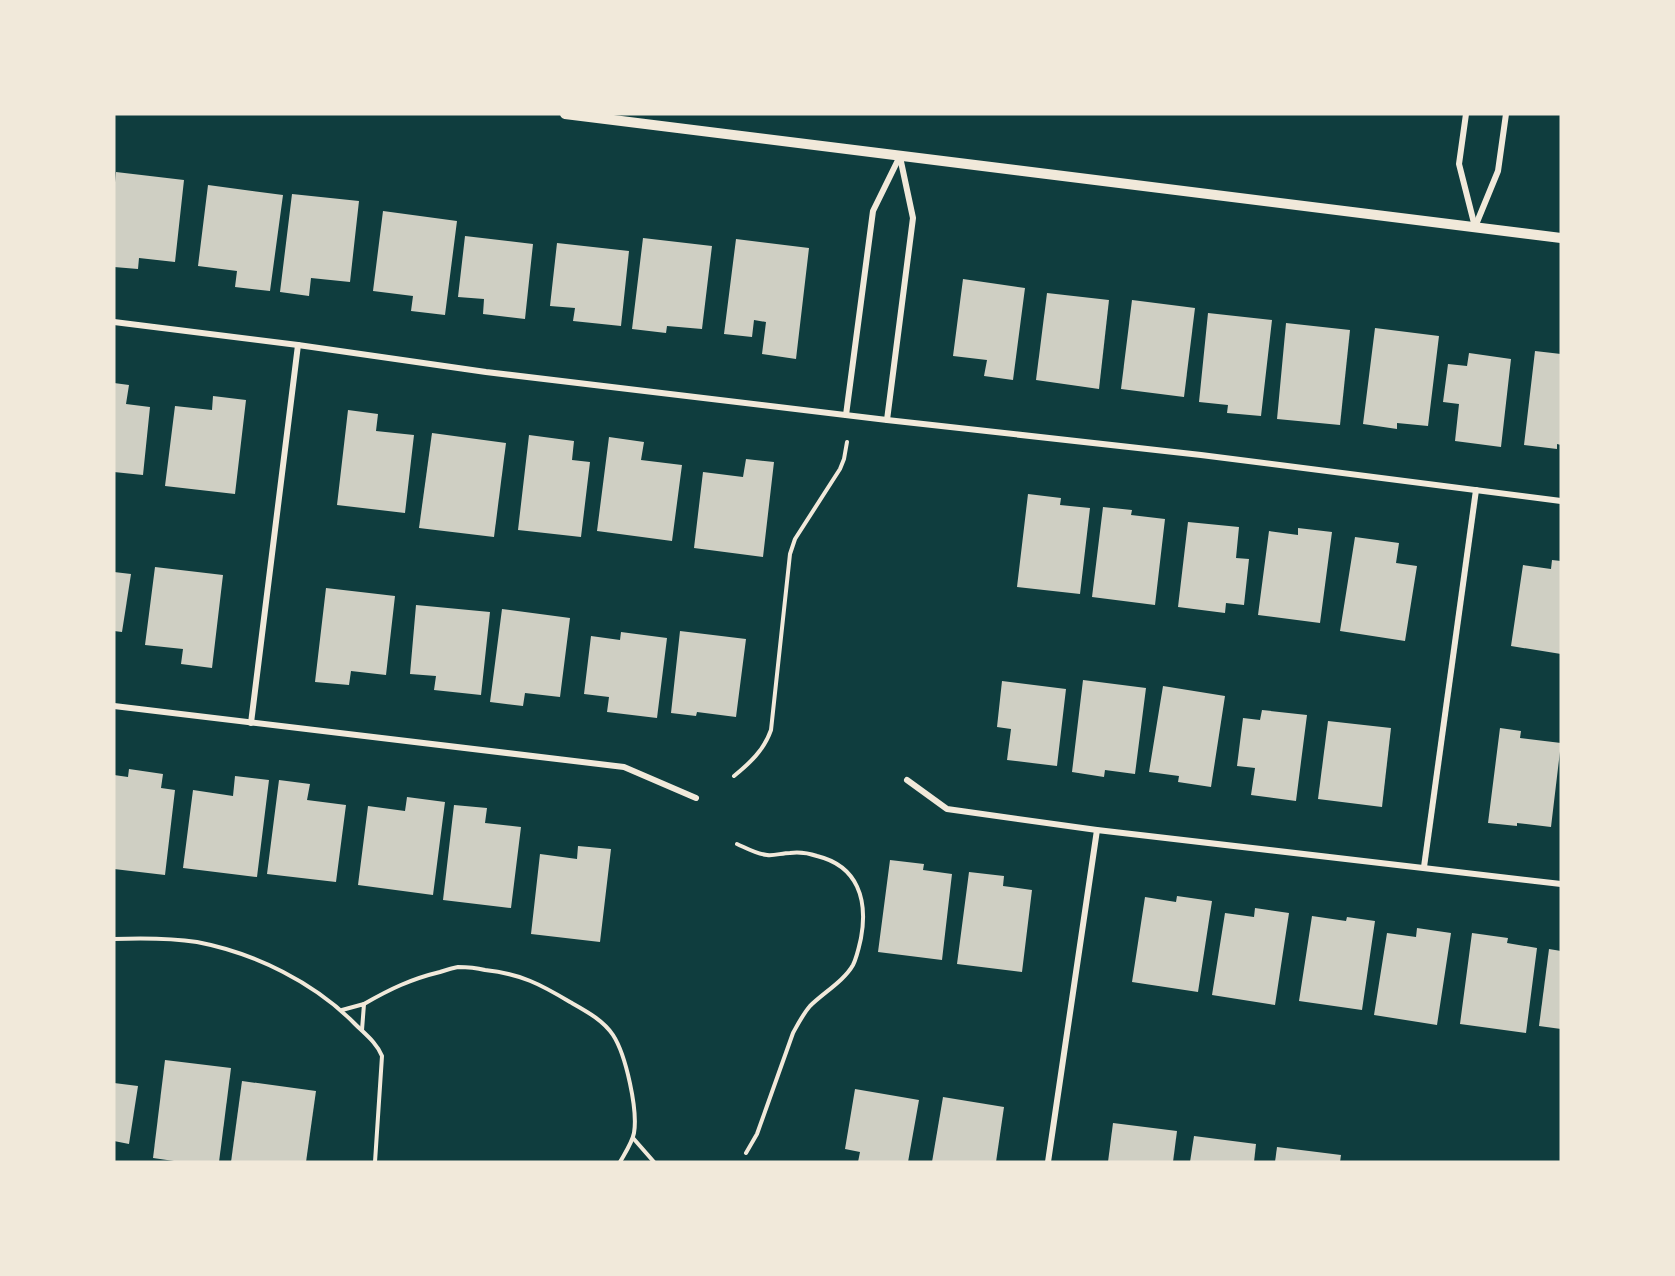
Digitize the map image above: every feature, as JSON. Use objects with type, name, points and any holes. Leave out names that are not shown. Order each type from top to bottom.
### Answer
[{"type":"street","points":[[565,114],[1561,238]]},
{"type":"street","points":[[1466,114],[1459,164],[1475,227]]},
{"type":"street","points":[[1475,227],[1498,171],[1506,114]]},
{"type":"street","points":[[846,415],[873,211],[900,156]]},
{"type":"street","points":[[887,420],[913,218],[900,156]]},
{"type":"street","points":[[114,322],[486,372],[1213,456],[1561,501]]},
{"type":"street","points":[[251,723],[298,345]]},
{"type":"street","points":[[1424,867],[1476,490]]},
{"type":"street","points":[[114,706],[624,767],[696,798]]},
{"type":"street","points":[[907,780],[947,809],[1097,830],[1561,884]]},
{"type":"street","points":[[1048,1162],[1097,830]]},
{"type":"path","points":[[734,776],[751,762],[767,742],[771,730],[790,554],[795,539],[840,469],[847,442]]},
{"type":"path","points":[[737,844],[766,855],[801,853],[833,862],[844,868],[852,877],[862,897],[864,909],[858,951],[853,966],[810,1007],[801,1019],[793,1033],[757,1134],[746,1153]]},
{"type":"path","points":[[114,939],[167,939],[219,947],[280,971],[342,1010],[378,1047],[382,1056],[375,1162]]},
{"type":"path","points":[[342,1010],[364,1004],[393,987],[429,974],[458,967],[512,974],[537,983],[606,1026],[619,1045],[628,1075],[635,1123],[633,1138],[620,1162]]},
{"type":"path","points":[[362,1031],[364,1004]]},
{"type":"path","points":[[633,1138],[654,1162]]},
{"type":"building","points":[[116,172],[184,180],[175,262],[139,258],[138,269],[114,267]]},
{"type":"building","points":[[208,185],[283,195],[270,291],[235,287],[237,271],[198,266]]},
{"type":"building","points":[[292,194],[359,201],[350,282],[311,278],[309,296],[280,292]]},
{"type":"building","points":[[383,211],[457,221],[445,315],[411,311],[413,296],[373,291]]},
{"type":"building","points":[[465,236],[533,244],[525,319],[483,314],[484,299],[458,297]]},
{"type":"building","points":[[643,238],[712,246],[702,329],[667,326],[666,333],[632,329]]},
{"type":"building","points":[[736,239],[809,248],[796,359],[762,354],[766,322],[754,320],[752,337],[724,334]]},
{"type":"building","points":[[557,243],[629,251],[621,326],[573,321],[575,308],[550,306]]},
{"type":"building","points":[[963,279],[1025,288],[1013,380],[984,376],[987,360],[953,356]]},
{"type":"building","points":[[1047,293],[1109,300],[1099,389],[1036,380]]},
{"type":"building","points":[[1132,300],[1195,308],[1184,397],[1121,389]]},
{"type":"building","points":[[1208,313],[1272,320],[1261,416],[1227,413],[1228,405],[1199,402]]},
{"type":"building","points":[[1286,323],[1350,330],[1340,425],[1277,419]]},
{"type":"building","points":[[1375,328],[1439,336],[1428,426],[1397,423],[1397,429],[1363,424]]},
{"type":"building","points":[[1535,351],[1561,354],[1561,445],[1557,444],[1557,449],[1524,445]]},
{"type":"building","points":[[1469,353],[1511,359],[1501,447],[1455,441],[1459,404],[1443,402],[1448,364],[1467,366]]},
{"type":"building","points":[[114,383],[129,385],[126,404],[150,407],[143,475],[114,472]]},
{"type":"building","points":[[213,396],[246,400],[235,494],[165,486],[175,406],[212,410]]},
{"type":"building","points":[[348,410],[378,414],[376,431],[414,435],[405,513],[337,505]]},
{"type":"building","points":[[432,433],[506,443],[494,537],[419,528]]},
{"type":"building","points":[[529,435],[574,441],[572,460],[590,462],[581,537],[518,530]]},
{"type":"building","points":[[609,437],[644,442],[641,460],[682,465],[672,541],[597,531]]},
{"type":"building","points":[[746,459],[774,462],[763,557],[694,548],[703,472],[743,477]]},
{"type":"building","points":[[1028,494],[1061,498],[1060,505],[1090,508],[1080,594],[1017,587]]},
{"type":"building","points":[[1103,507],[1132,510],[1131,515],[1165,519],[1155,605],[1092,597]]},
{"type":"building","points":[[1188,522],[1239,527],[1236,558],[1249,559],[1244,605],[1226,603],[1225,613],[1178,607]]},
{"type":"building","points":[[1298,528],[1332,532],[1320,623],[1258,615],[1269,531],[1298,535]]},
{"type":"building","points":[[1355,537],[1399,543],[1396,563],[1417,566],[1405,641],[1340,631]]},
{"type":"building","points":[[1552,560],[1561,561],[1561,654],[1511,646],[1523,565],[1551,569]]},
{"type":"building","points":[[155,567],[223,575],[212,668],[181,664],[183,649],[145,645]]},
{"type":"building","points":[[114,572],[131,574],[122,632],[114,631]]},
{"type":"building","points":[[326,588],[395,596],[386,675],[351,671],[349,685],[315,682]]},
{"type":"building","points":[[416,605],[490,612],[481,695],[434,690],[436,676],[410,674]]},
{"type":"building","points":[[502,609],[570,618],[560,697],[525,693],[523,706],[490,702]]},
{"type":"building","points":[[680,631],[746,639],[736,717],[697,712],[696,716],[671,713]]},
{"type":"building","points":[[621,632],[667,638],[657,718],[607,712],[609,697],[584,694],[591,636],[620,640]]},
{"type":"building","points":[[1083,680],[1146,688],[1135,774],[1105,770],[1104,777],[1072,772]]},
{"type":"building","points":[[1002,681],[1066,689],[1057,766],[1007,760],[1011,729],[997,727]]},
{"type":"building","points":[[1163,686],[1225,696],[1211,787],[1178,782],[1179,776],[1149,772]]},
{"type":"building","points":[[1262,710],[1307,715],[1296,801],[1251,795],[1255,768],[1237,766],[1243,718],[1260,720]]},
{"type":"building","points":[[1328,721],[1391,728],[1382,807],[1318,799]]},
{"type":"building","points":[[1500,728],[1521,731],[1520,738],[1561,743],[1551,827],[1517,823],[1517,826],[1488,823]]},
{"type":"building","points":[[129,769],[163,774],[161,788],[175,790],[165,875],[114,869],[114,775],[128,777]]},
{"type":"building","points":[[235,776],[269,780],[257,877],[183,868],[193,790],[233,796]]},
{"type":"building","points":[[279,780],[310,784],[307,800],[346,805],[336,882],[267,874]]},
{"type":"building","points":[[407,797],[445,802],[433,895],[358,885],[368,806],[405,811]]},
{"type":"building","points":[[454,805],[487,808],[485,823],[521,827],[511,908],[443,900]]},
{"type":"building","points":[[578,846],[611,849],[600,942],[531,934],[540,854],[577,859]]},
{"type":"building","points":[[890,860],[924,864],[923,870],[952,874],[942,960],[878,952]]},
{"type":"building","points":[[969,872],[1004,876],[1003,886],[1032,890],[1022,972],[957,964]]},
{"type":"building","points":[[1177,896],[1212,901],[1198,992],[1132,982],[1145,897],[1176,902]]},
{"type":"building","points":[[1255,908],[1289,913],[1275,1005],[1212,995],[1225,913],[1254,917]]},
{"type":"building","points":[[1312,916],[1346,921],[1347,917],[1375,921],[1362,1010],[1299,1001]]},
{"type":"building","points":[[1417,928],[1451,933],[1437,1025],[1374,1015],[1387,933],[1416,937]]},
{"type":"building","points":[[1472,933],[1508,938],[1507,943],[1537,948],[1526,1033],[1460,1024]]},
{"type":"building","points":[[1549,949],[1561,951],[1561,1029],[1539,1026]]},
{"type":"building","points":[[165,1060],[231,1068],[219,1162],[181,1162],[153,1158]]},
{"type":"building","points":[[242,1081],[316,1091],[306,1162],[231,1162]]},
{"type":"building","points":[[114,1083],[138,1086],[129,1144],[114,1141]]},
{"type":"building","points":[[855,1089],[919,1100],[908,1162],[858,1162],[860,1152],[845,1149]]},
{"type":"building","points":[[943,1097],[1004,1107],[996,1162],[932,1162]]},
{"type":"building","points":[[1113,1123],[1177,1131],[1173,1162],[1108,1162]]},
{"type":"building","points":[[1194,1136],[1256,1144],[1254,1162],[1190,1162]]},
{"type":"building","points":[[1277,1147],[1341,1155],[1340,1162],[1275,1162]]}]
